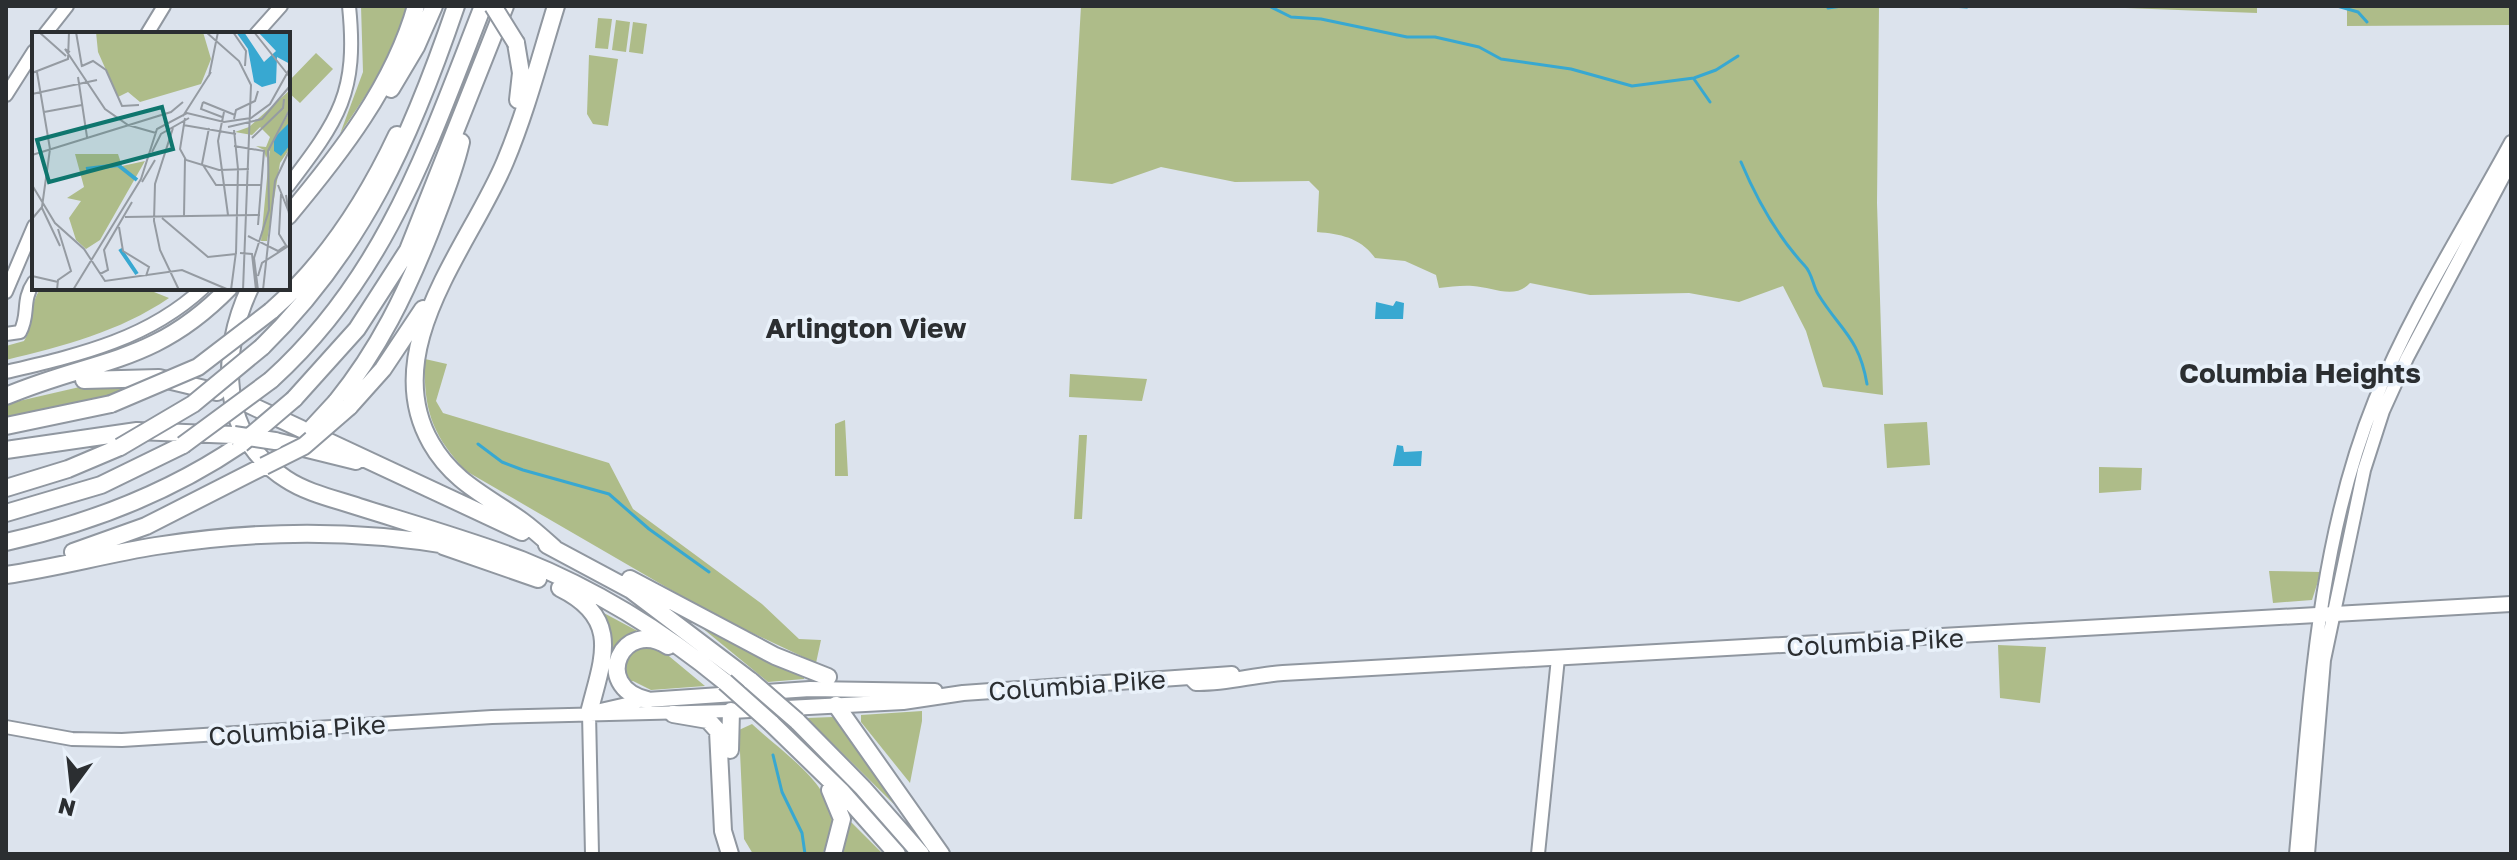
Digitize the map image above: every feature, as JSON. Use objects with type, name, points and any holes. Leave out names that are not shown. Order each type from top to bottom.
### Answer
[{"type":"highway","points":[[341,149],[390,71],[416,6]]},
{"type":"highway","points":[[290,214],[395,83],[434,6]]},
{"type":"highway","points":[[6,426],[111,404],[198,367],[271,311],[314,266],[366,194],[455,6]]},
{"type":"highway","points":[[6,488],[57,473],[120,447],[193,404],[262,347],[323,281],[374,206],[405,142],[455,6]]},
{"type":"highway","points":[[6,522],[122,476],[183,445],[271,380],[336,311],[389,233],[415,179],[483,6]]},
{"type":"highway","points":[[493,6],[516,43],[520,93],[501,172]]},
{"type":"highway","points":[[6,542],[74,526],[182,481],[294,399],[343,348],[397,270],[427,208],[505,6]]},
{"type":"highway","points":[[554,548],[522,520],[491,503],[458,478],[430,443],[418,412],[414,380],[417,351],[433,305],[501,172],[556,6]]},
{"type":"highway","points":[[342,405],[404,298],[456,167],[471,94]]},
{"type":"highway","points":[[290,221],[309,191]]},
{"type":"highway","points":[[6,572],[110,541],[235,483],[264,466],[342,405],[394,354],[448,262],[468,237]]},
{"type":"highway","points":[[6,397],[151,348],[193,320],[227,290]]},
{"type":"highway","points":[[249,290],[233,343],[230,393],[242,432],[263,460],[302,487],[521,560],[644,622],[725,682],[771,723],[831,781],[897,854]]},
{"type":"highway","points":[[6,397],[114,377],[174,380],[250,405],[408,476],[554,548],[657,608],[751,681],[797,721],[863,788],[921,854]]},
{"type":"highway","points":[[6,450],[137,431],[275,441],[408,476]]},
{"type":"highway","points":[[6,513],[57,500]]},
{"type":"highway","points":[[6,572],[160,545],[280,533],[351,532],[470,549],[562,578]]},
{"type":"highway","points":[[434,543],[556,586],[587,606],[602,630],[605,652],[589,713]]},
{"type":"highway","points":[[586,565],[622,575],[775,656],[831,690],[941,854]]},
{"type":"highway","points":[[647,700],[627,692],[617,672],[625,648],[642,639],[659,641],[725,682]]},
{"type":"highway","points":[[731,711],[734,828],[742,854]]},
{"type":"highway","points":[[673,714],[708,720],[718,731],[723,831],[730,854]]},
{"type":"highway","points":[[771,723],[838,800],[842,826],[833,854]]},
{"type":"main road","points":[[47,32],[67,6]]},
{"type":"main road","points":[[148,32],[164,6]]},
{"type":"main road","points":[[258,32],[281,6]]},
{"type":"main road","points":[[290,183],[326,136],[344,99],[353,52],[349,6]]},
{"type":"main road","points":[[6,95],[32,54]]},
{"type":"main road","points":[[2296,854],[2325,616],[2346,485],[2374,402],[2511,142]]},
{"type":"main road","points":[[2308,854],[2325,616],[2358,492],[2383,411],[2407,358],[2511,162]]},
{"type":"main road","points":[[6,292],[32,231]]},
{"type":"main road","points":[[6,334],[20,332],[24,324],[24,300],[32,286]]},
{"type":"main road","points":[[6,372],[120,341],[163,319],[200,290]]},
{"type":"main road","name":"Columbia Pike","points":[[589,713],[647,700],[831,690],[963,693],[1191,678],[1226,672],[1238,676],[2511,604]]},
{"type":"main road","points":[[1538,854],[1558,658]]},
{"type":"main road","name":"Columbia Pike","points":[[6,727],[72,739],[122,740],[589,713],[625,716],[731,711],[831,690],[925,700],[963,693]]},
{"type":"main road","points":[[589,713],[592,854]]},
{"type":"green space","points":[[361,6],[406,6],[388,57],[340,134],[363,72]]},
{"type":"green space","points":[[1081,6],[1879,6],[1877,203],[1883,395],[1823,387],[1806,331],[1783,286],[1739,302],[1689,293],[1590,295],[1530,283],[1510,292],[1469,286],[1439,288],[1436,275],[1405,261],[1375,258],[1350,238],[1317,232],[1319,191],[1309,181],[1235,182],[1161,167],[1112,184],[1071,180]]},
{"type":"green space","points":[[2073,6],[2257,6],[2257,13]]},
{"type":"green space","points":[[2347,6],[2511,6],[2511,25],[2347,26]]},
{"type":"green space","points":[[598,18],[612,19],[608,49],[595,48]]},
{"type":"green space","points":[[616,20],[630,22],[626,52],[612,50]]},
{"type":"green space","points":[[633,22],[647,24],[643,54],[629,52]]},
{"type":"green space","points":[[316,53],[333,69],[300,103],[290,94],[290,80]]},
{"type":"green space","points":[[589,55],[618,59],[608,126],[593,124],[587,114]]},
{"type":"green space","points":[[40,290],[149,290],[169,298],[110,329],[6,360],[6,346],[24,341],[27,335]]},
{"type":"green space","points":[[425,359],[447,364],[436,401],[443,413],[609,463],[633,509],[762,604],[799,639],[821,640],[816,663],[716,616],[466,471],[445,445],[432,420],[426,393]]},
{"type":"green space","points":[[1070,374],[1147,379],[1142,401],[1069,397]]},
{"type":"green space","points":[[144,383],[98,399],[6,418],[6,404],[84,386]]},
{"type":"green space","points":[[845,420],[848,476],[835,476],[835,424]]},
{"type":"green space","points":[[1927,422],[1930,465],[1887,468],[1884,424]]},
{"type":"green space","points":[[1079,435],[1087,435],[1082,519],[1074,519]]},
{"type":"green space","points":[[2099,467],[2142,468],[2141,490],[2099,493]]},
{"type":"green space","points":[[2269,571],[2321,572],[2312,600],[2273,603]]},
{"type":"green space","points":[[600,611],[645,635],[612,658],[611,638]]},
{"type":"green space","points":[[703,625],[804,679],[768,682],[701,627]]},
{"type":"green space","points":[[1998,645],[2046,647],[2040,703],[2000,698]]},
{"type":"green space","points":[[641,646],[658,647],[705,686],[651,690],[633,681],[628,682],[627,661]]},
{"type":"green space","points":[[922,711],[910,783],[861,722],[861,715]]},
{"type":"green space","points":[[833,717],[903,810],[909,819],[807,718]]},
{"type":"green space","points":[[752,724],[800,766],[825,798],[831,815],[831,834],[822,854],[753,854],[744,839],[739,730]]},
{"type":"green space","points":[[848,819],[883,854],[839,854],[847,835]]},
{"type":"water","points":[[1396,301],[1404,303],[1403,319],[1375,319],[1376,302],[1393,306]]},
{"type":"water","points":[[1397,445],[1403,446],[1404,452],[1422,451],[1421,466],[1393,466]]},
{"type":"waterway","points":[[1269,6],[1291,17],[1321,19],[1407,37],[1435,37],[1479,47],[1501,59],[1571,69],[1632,86],[1694,78],[1716,70],[1738,56]]},
{"type":"waterway","points":[[1828,8],[1842,6]]},
{"type":"waterway","points":[[1951,6],[1967,7]]},
{"type":"waterway","points":[[2337,6],[2358,12],[2367,22]]},
{"type":"waterway","points":[[1694,79],[1710,102]]},
{"type":"waterway","points":[[1741,162],[1769,217],[1807,269],[1818,294],[1854,344],[1867,384]]},
{"type":"waterway","points":[[478,444],[502,462],[609,494],[649,529],[709,572]]},
{"type":"waterway","points":[[773,755],[782,792],[802,833],[805,854]]},
{"type":"district","name":"Arlington View","points":[[866,327]]},
{"type":"district","name":"Columbia Heights","points":[[2300,372]]}]
